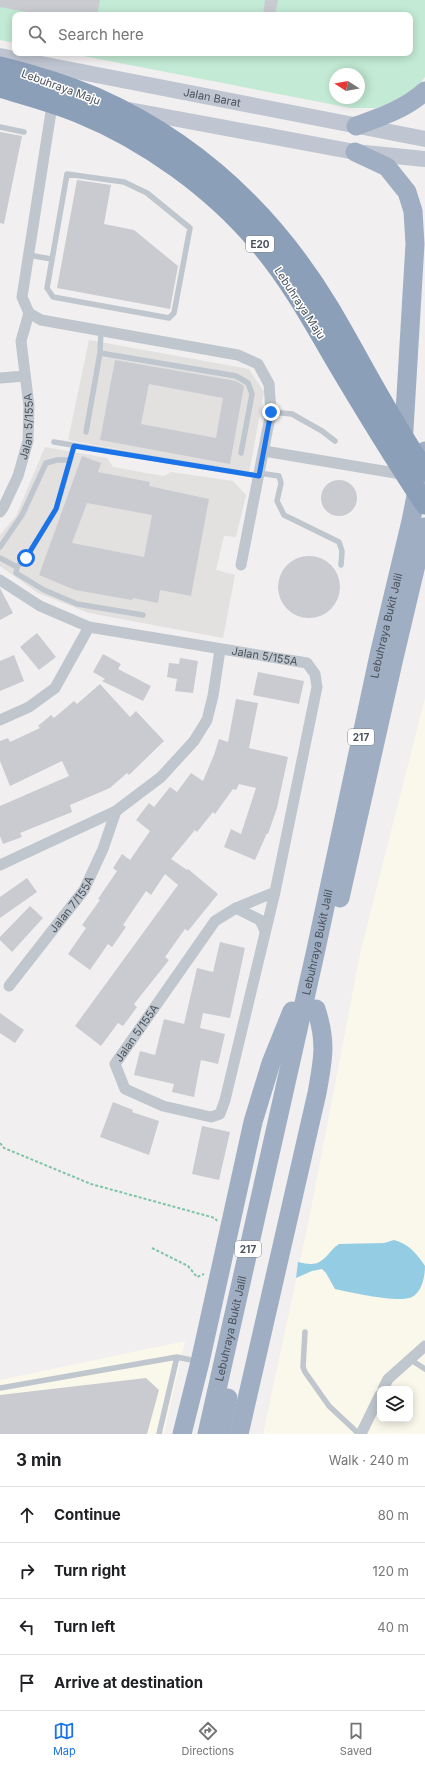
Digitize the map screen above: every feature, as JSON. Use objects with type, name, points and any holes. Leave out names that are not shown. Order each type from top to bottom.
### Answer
[{"type":"highway","name":"Lebuhraya Maju","points":[[0,66],[60,84],[96,98],[138,118],[190,151],[235,189],[284,242],[310,277],[425,471]]},
{"type":"highway","name":"Lebuhraya Maju","points":[[0,87],[80,113],[120,132],[167,161],[201,187],[231,214],[259,242],[279,268],[304,306],[391,452],[425,504]]},
{"type":"highway","points":[[356,126],[400,109],[416,100],[425,91]]},
{"type":"highway","points":[[355,152],[387,167],[407,192],[413,211],[415,244],[401,474],[418,524]]},
{"type":"highway","points":[[415,244],[425,211]]},
{"type":"highway","name":"Lebuhraya Bukit Jalil","points":[[207,1434],[296,1066],[316,1009],[394,658],[418,524],[425,451]]},
{"type":"highway","name":"Lebuhraya Bukit Jalil","points":[[220,1434],[296,1066],[315,954],[377,663],[418,524]]},
{"type":"highway","points":[[182,1434],[200,1362],[253,1122],[271,1063],[315,954]]},
{"type":"highway","points":[[239,1434],[317,1094],[323,1056],[322,1028],[316,1009]]},
{"type":"main road","name":"Jalan Barat","points":[[0,56],[425,139]]},
{"type":"main road","points":[[0,87],[355,152],[425,159]]},
{"type":"street","points":[[57,67],[22,297],[29,312],[42,320],[238,355],[258,364],[269,384],[271,412],[241,565]]},
{"type":"street","name":"Jalan 5/155A","points":[[0,512],[18,476],[28,441],[29,406],[21,341],[29,312]]},
{"type":"street","points":[[0,378],[26,376]]},
{"type":"street","points":[[264,451],[401,474]]},
{"type":"street","name":"Jalan 5/155A","points":[[0,580],[40,606],[89,627],[220,650],[307,663],[315,674],[317,687],[274,892],[225,1100],[220,1114],[210,1117],[163,1106],[125,1089],[115,1064],[215,921],[236,908],[274,892]]},
{"type":"street","points":[[0,720],[29,707],[55,688],[89,627]]},
{"type":"street","points":[[0,865],[116,811],[161,777],[194,742],[207,720],[213,696],[220,650]]},
{"type":"street","name":"Jalan 7/155A","points":[[9,986],[84,890],[103,849],[116,811]]},
{"type":"street","points":[[236,908],[260,920],[265,931]]},
{"type":"street","points":[[384,1386],[388,1379],[425,1346]]},
{"type":"street","points":[[360,1434],[377,1401]]},
{"type":"lane","points":[[0,127],[24,132]]},
{"type":"lane","points":[[67,174],[124,182],[147,193],[190,228],[174,313],[169,318],[53,297],[47,288],[51,259],[67,174]]},
{"type":"lane","points":[[29,255],[51,259]]},
{"type":"lane","points":[[86,432],[100,353],[101,330]]},
{"type":"lane","points":[[100,353],[236,376],[248,382],[252,394],[241,453]]},
{"type":"lane","points":[[271,412],[292,414],[322,431],[335,441]]},
{"type":"lane","points":[[54,442],[259,475],[279,476],[281,482],[277,501],[284,515],[339,542],[342,551],[341,565]]},
{"type":"lane","points":[[74,446],[56,509],[26,558],[17,567],[16,573],[44,590],[77,604],[143,615]]},
{"type":"lane","points":[[0,547],[22,515],[46,463],[57,460],[70,460]]},
{"type":"lane","points":[[0,558],[17,567]]},
{"type":"lane","points":[[305,1332],[303,1367],[305,1372],[329,1406],[360,1434]]},
{"type":"lane","points":[[159,1434],[177,1357]]},
{"type":"lane","points":[[0,1388],[177,1357],[200,1362]]},
{"type":"lane","points":[[251,1412],[255,1359]]},
{"type":"lane","points":[[411,1360],[425,1369]]},
{"type":"path","points":[[0,1143],[4,1148],[91,1184],[215,1218],[220,1224]]},
{"type":"path","points":[[152,1248],[188,1266],[197,1277],[204,1275],[207,1268]]},
{"type":"shaded area","points":[[89,340],[249,369],[264,392],[249,473],[68,440]]},
{"type":"shaded area","points":[[45,447],[107,458],[113,467],[163,476],[171,472],[233,481],[246,495],[236,537],[224,536],[216,570],[235,575],[223,638],[89,613],[38,593],[0,566],[0,535],[16,516]]},
{"type":"shaded area","points":[[425,698],[425,1434],[263,1434],[310,1214],[361,949]]},
{"type":"shaded area","points":[[185,1341],[164,1434],[0,1434],[0,1380]]},
{"type":"green space","points":[[0,0],[425,0],[425,77],[415,90],[396,101],[376,108],[351,108],[330,104],[365,104],[365,68],[329,68],[329,104],[83,56],[413,56],[413,12],[12,12],[12,42],[0,40]]},
{"type":"water","points":[[394,1240],[404,1244],[412,1250],[425,1266],[424,1279],[421,1288],[412,1297],[406,1299],[389,1299],[335,1289],[322,1269],[312,1271],[296,1278],[298,1262],[311,1264],[320,1262],[339,1244],[384,1243]]},
{"type":"building","points":[[0,0],[100,0],[98,12],[27,12],[0,7]]},
{"type":"building","points":[[265,0],[278,0],[276,12],[263,12]]},
{"type":"building","points":[[0,132],[22,136],[4,224],[0,223]]},
{"type":"building","points":[[77,180],[111,185],[104,224],[134,230],[178,266],[170,309],[57,288]]},
{"type":"building","points":[[115,360],[236,381],[244,386],[230,464],[100,440]],"holes":[[[149,384],[223,398],[216,438],[141,424]]]},
{"type":"building","points":[[82,456],[101,463],[98,472],[150,482],[149,486],[209,499],[191,596],[160,590],[158,603],[133,598],[132,600],[75,590],[39,575]],"holes":[[[87,503],[152,515],[144,557],[72,543]]]},
{"type":"building","points":[[343,480],[352,485],[356,491],[356,505],[352,511],[343,516],[335,516],[326,511],[322,505],[321,494],[326,485],[332,481]]},
{"type":"building","points":[[309,556],[321,559],[331,565],[337,575],[340,587],[337,599],[331,609],[321,615],[309,618],[297,615],[287,609],[281,599],[278,587],[281,575],[287,565],[297,559]]},
{"type":"building","points":[[0,588],[13,613],[0,620]]},
{"type":"building","points":[[37,633],[56,657],[39,670],[20,647]]},
{"type":"building","points":[[103,654],[121,664],[118,669],[151,686],[143,701],[102,681],[105,679],[93,672]]},
{"type":"building","points":[[14,655],[24,681],[0,691],[0,661]]},
{"type":"building","points":[[180,658],[198,661],[193,693],[175,691],[177,679],[167,677],[169,663],[179,664]]},
{"type":"building","points":[[258,672],[304,681],[299,704],[253,695]]},
{"type":"building","points":[[100,684],[130,717],[136,711],[164,741],[129,775],[127,773],[110,788],[70,805],[72,812],[20,833],[22,837],[3,844],[0,836],[0,806],[69,776],[62,761],[10,786],[0,761],[0,741],[8,738],[10,742],[40,728],[38,726],[51,715],[54,718],[74,701],[77,704]]},
{"type":"building","points":[[236,699],[258,703],[249,748],[288,757],[277,808],[268,834],[267,833],[255,860],[224,847],[231,829],[241,834],[256,788],[239,784],[236,790],[233,789],[215,814],[213,812],[197,832],[195,830],[171,859],[187,870],[188,869],[218,894],[188,931],[185,929],[165,957],[169,960],[134,1004],[137,1007],[123,1026],[118,1023],[101,1046],[75,1026],[178,885],[165,874],[151,895],[146,891],[123,925],[126,927],[112,947],[108,944],[90,970],[68,954],[86,928],[82,925],[100,900],[98,899],[117,871],[113,868],[122,854],[130,860],[150,831],[136,820],[149,803],[154,807],[170,787],[177,792],[191,773],[203,781],[219,739],[228,742]]},
{"type":"building","points":[[27,878],[37,892],[0,918],[0,897]]},
{"type":"building","points":[[30,906],[43,918],[12,952],[0,940],[0,937]]},
{"type":"building","points":[[220,942],[245,948],[230,1018],[203,1013],[200,1028],[225,1034],[218,1064],[201,1060],[194,1097],[172,1092],[174,1084],[134,1075],[140,1051],[155,1055],[164,1019],[184,1024],[197,968],[213,972]]},
{"type":"building","points":[[0,1013],[24,1030],[15,1043],[0,1033]]},
{"type":"building","points":[[113,1102],[133,1110],[132,1112],[159,1121],[149,1155],[100,1137]]},
{"type":"building","points":[[202,1126],[230,1132],[219,1180],[192,1174]]},
{"type":"building","points":[[146,1378],[159,1390],[147,1434],[0,1434],[0,1395]]},
{"type":"route","points":[[26,558],[56,509],[74,446],[259,476],[271,412]]}]
